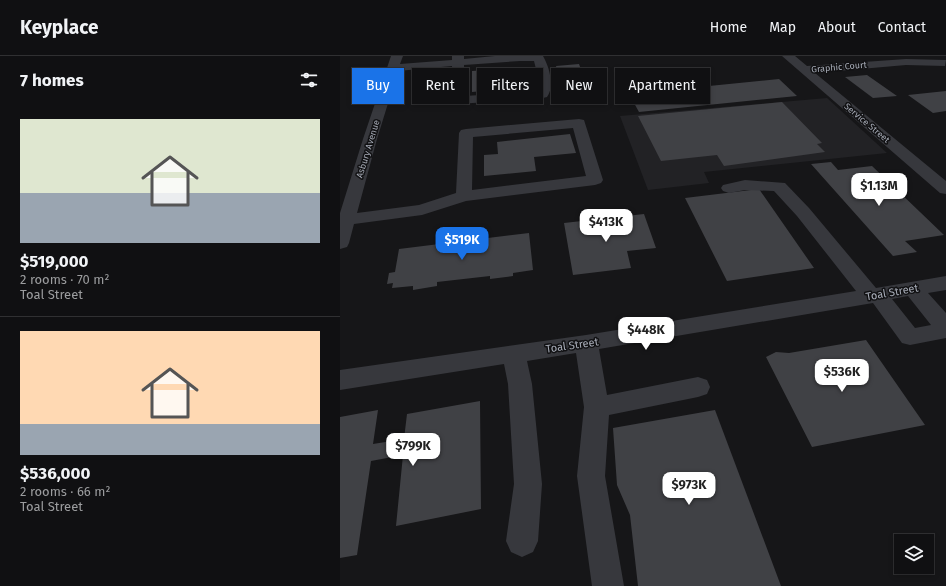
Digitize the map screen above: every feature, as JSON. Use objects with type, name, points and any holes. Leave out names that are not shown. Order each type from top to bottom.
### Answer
[{"type":"street","name":"Service Street","points":[[788,56],[946,190]]},
{"type":"street","points":[[395,62],[458,59],[536,57],[545,81],[543,94],[459,100],[458,59]]},
{"type":"street","name":"Asbury Avenue","points":[[340,243],[395,62]]},
{"type":"street","name":"Graphic Court","points":[[805,70],[906,62],[945,63]]},
{"type":"street","points":[[347,220],[422,210],[464,196],[595,180],[579,123],[466,133],[464,196]]},
{"type":"street","points":[[729,188],[745,186],[779,186],[910,337],[946,330]]},
{"type":"street","name":"Toal Street","points":[[340,380],[586,343],[946,283]]},
{"type":"street","points":[[913,289],[946,327]]},
{"type":"street","points":[[586,343],[597,407],[591,476],[608,586]]},
{"type":"street","points":[[514,353],[520,384],[528,484],[522,541]]},
{"type":"street","points":[[597,407],[698,387]]},
{"type":"shaded area","points":[[827,98],[887,153],[704,172],[709,183],[648,190],[620,116]]},
{"type":"building","points":[[579,64],[580,68],[556,68],[556,66]]},
{"type":"building","points":[[472,71],[477,71],[477,92],[472,92]]},
{"type":"building","points":[[867,75],[897,96],[873,98],[845,77]]},
{"type":"building","points":[[779,79],[797,96],[639,112],[635,104],[710,104],[710,86]]},
{"type":"building","points":[[946,91],[946,111],[933,113],[908,95]]},
{"type":"building","points":[[782,102],[822,143],[817,144],[825,152],[724,166],[717,155],[661,161],[638,116]]},
{"type":"building","points":[[570,134],[576,153],[534,157],[536,171],[484,176],[484,155],[498,154],[497,142]]},
{"type":"building","points":[[831,162],[838,170],[872,166],[944,235],[905,241],[917,252],[893,256],[811,164]]},
{"type":"building","points":[[759,189],[814,268],[727,281],[685,198]]},
{"type":"building","points":[[644,214],[656,248],[627,251],[631,268],[573,275],[564,223]]},
{"type":"building","points":[[529,233],[533,270],[513,273],[513,276],[490,279],[490,276],[437,282],[437,286],[413,290],[413,286],[392,288],[393,283],[387,284],[389,273],[395,272],[399,249]]},
{"type":"building","points":[[866,340],[925,425],[812,447],[766,357],[776,352],[789,353]]},
{"type":"building","points":[[480,401],[481,509],[396,526],[403,455],[371,461],[357,555],[340,558],[340,417],[378,410],[373,444],[404,439],[407,414]]},
{"type":"building","points":[[715,410],[781,586],[638,586],[630,515],[617,485],[613,428]]}]
